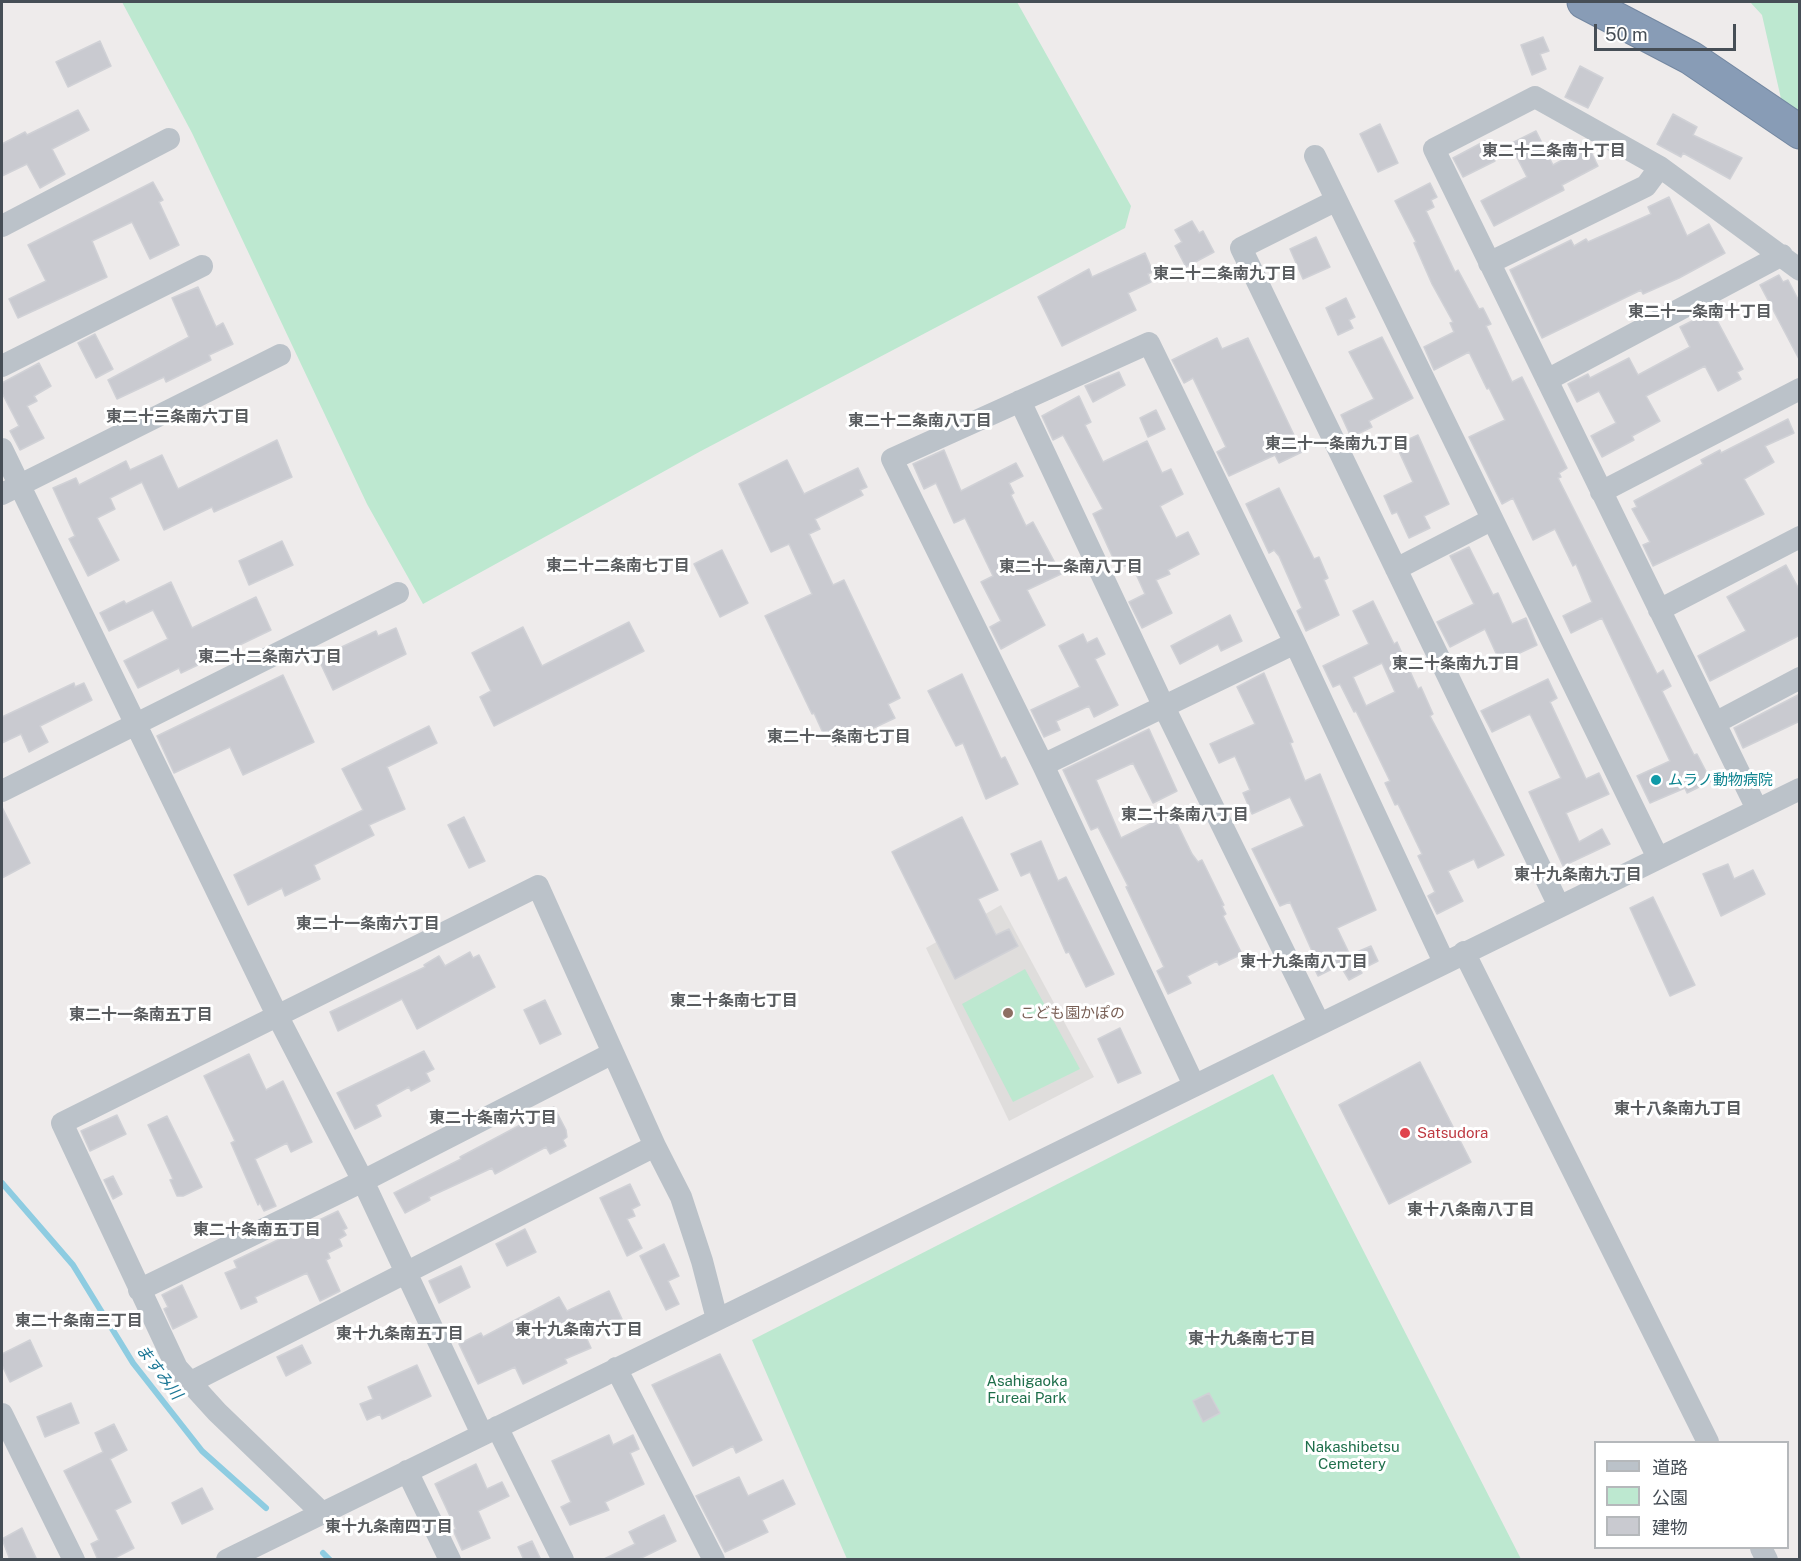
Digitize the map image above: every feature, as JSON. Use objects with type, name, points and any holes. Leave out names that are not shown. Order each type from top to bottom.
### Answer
[{"type":"highway","points":[[1584,2],[1691,58],[1800,132]]},
{"type":"street","points":[[1757,809],[1434,149],[1535,97],[1660,167],[1800,270]]},
{"type":"street","points":[[2,226],[169,139]]},
{"type":"street","points":[[1315,156],[1658,858]]},
{"type":"street","points":[[1489,263],[1646,186],[1660,167]]},
{"type":"street","points":[[1335,201],[1241,248],[1559,906]]},
{"type":"street","points":[[1547,380],[1782,255]]},
{"type":"street","points":[[2,366],[202,266]]},
{"type":"street","points":[[1194,1085],[1043,765],[892,459],[1149,343],[1295,643],[1454,957],[1707,1441]]},
{"type":"street","points":[[10,490],[280,356]]},
{"type":"street","points":[[1602,492],[1800,389]]},
{"type":"street","points":[[1020,401],[1164,706],[1319,1023]]},
{"type":"street","points":[[2,448],[10,490],[136,725],[277,1015],[363,1181],[406,1274],[563,1560]]},
{"type":"street","points":[[1396,570],[1491,519]]},
{"type":"street","points":[[1659,610],[1800,537]]},
{"type":"street","points":[[2,791],[398,593]]},
{"type":"street","points":[[1043,765],[1295,643]]},
{"type":"street","points":[[1715,723],[1800,678]]},
{"type":"street","points":[[227,1560],[1800,789]]},
{"type":"street","points":[[322,1513],[189,1383],[177,1368],[62,1123],[538,886],[681,1197],[702,1261],[717,1319]]},
{"type":"street","points":[[139,1290],[363,1181],[613,1053]]},
{"type":"street","points":[[189,1383],[656,1146]]},
{"type":"street","points":[[616,1368],[714,1560]]},
{"type":"street","points":[[2,1414],[74,1560]]},
{"type":"street","points":[[407,1471],[450,1560]]},
{"type":"shaded area","name":"こども園かぽの","points":[[1001,905],[1094,1077],[1009,1121],[926,948]]},
{"type":"green space","points":[[122,2],[1017,2],[1131,206],[1125,228],[701,451],[423,604],[367,504],[192,133]]},
{"type":"green space","points":[[1750,2],[1799,2],[1799,117],[1782,103],[1762,15]]},
{"type":"green space","points":[[1025,969],[1080,1069],[1013,1102],[962,1004]]},
{"type":"green space","points":[[1273,1074],[1521,1559],[847,1559],[752,1340]]},
{"type":"building","points":[[1543,37],[1549,51],[1540,54],[1546,69],[1532,75],[1521,45]]},
{"type":"building","points":[[100,41],[111,66],[68,87],[56,62]]},
{"type":"building","points":[[1580,66],[1603,78],[1588,108],[1565,97]]},
{"type":"building","points":[[78,110],[89,130],[52,149],[65,174],[40,188],[27,164],[2,176],[2,144],[25,132],[27,135]]},
{"type":"building","points":[[1673,114],[1697,127],[1693,135],[1742,158],[1730,179],[1683,153],[1681,157],[1657,144]]},
{"type":"building","points":[[1380,124],[1398,163],[1378,172],[1360,134]]},
{"type":"building","points":[[1536,131],[1553,165],[1584,148],[1586,152],[1590,150],[1598,166],[1562,185],[1564,190],[1494,226],[1481,201],[1527,177],[1510,144]]},
{"type":"building","points":[[1485,141],[1495,161],[1463,177],[1453,158]]},
{"type":"building","points":[[153,182],[163,200],[159,202],[179,245],[150,259],[132,222],[92,241],[107,277],[18,318],[9,299],[46,281],[28,245]]},
{"type":"building","points":[[1430,183],[1437,197],[1431,200],[1434,207],[1426,211],[1455,272],[1458,270],[1479,309],[1483,308],[1491,324],[1486,326],[1512,382],[1522,377],[1567,468],[1559,473],[1561,477],[1558,478],[1657,674],[1663,670],[1671,686],[1662,691],[1694,755],[1697,754],[1711,781],[1687,793],[1685,788],[1650,803],[1637,776],[1670,761],[1602,618],[1571,633],[1563,616],[1592,602],[1576,564],[1573,566],[1555,529],[1533,540],[1513,498],[1502,504],[1469,437],[1505,420],[1469,352],[1434,370],[1424,347],[1454,332],[1450,323],[1453,322],[1432,284],[1414,243],[1416,242],[1395,201]]},
{"type":"building","points":[[1669,197],[1687,236],[1709,224],[1725,253],[1679,278],[1643,294],[1641,290],[1542,338],[1510,270],[1571,240],[1574,246],[1586,239],[1588,242],[1651,214],[1648,207]]},
{"type":"building","points":[[1192,221],[1199,233],[1203,231],[1214,252],[1186,267],[1175,246],[1182,242],[1175,230]]},
{"type":"building","points":[[1316,237],[1330,267],[1303,279],[1290,249]]},
{"type":"building","points":[[1145,253],[1153,272],[1148,274],[1151,282],[1128,293],[1136,310],[1062,346],[1038,297],[1089,269],[1092,277]]},
{"type":"building","points":[[1779,275],[1783,282],[1788,280],[1800,303],[1800,361],[1760,285]]},
{"type":"building","points":[[198,287],[216,327],[223,323],[233,344],[209,355],[211,360],[166,382],[164,377],[117,399],[108,380],[189,337],[172,298]]},
{"type":"building","points":[[1346,298],[1355,317],[1349,320],[1353,328],[1338,335],[1326,308]]},
{"type":"building","points":[[1712,311],[1743,369],[1737,372],[1741,379],[1718,391],[1705,366],[1646,396],[1660,421],[1632,436],[1634,440],[1602,457],[1591,436],[1616,423],[1599,391],[1577,402],[1568,384],[1588,374],[1590,378],[1629,358],[1638,375],[1690,347],[1680,327]]},
{"type":"building","points":[[95,334],[113,369],[96,378],[78,343]]},
{"type":"building","points":[[1382,337],[1413,398],[1369,421],[1372,427],[1351,437],[1341,415],[1374,399],[1349,352]]},
{"type":"building","points":[[1217,338],[1222,349],[1248,338],[1302,452],[1279,463],[1275,455],[1229,476],[1217,452],[1226,447],[1193,378],[1184,383],[1172,360]]},
{"type":"building","points":[[39,363],[51,386],[34,396],[37,401],[27,406],[44,438],[20,450],[10,431],[19,426],[2,393],[2,383]]},
{"type":"building","points":[[1119,372],[1125,385],[1093,402],[1085,386]]},
{"type":"building","points":[[1079,396],[1091,422],[1085,425],[1103,462],[1147,441],[1162,473],[1171,469],[1183,494],[1160,506],[1176,538],[1188,532],[1199,554],[1168,570],[1170,574],[1156,580],[1172,613],[1142,628],[1129,602],[1145,594],[1131,563],[1118,569],[1093,514],[1103,509],[1063,435],[1053,440],[1042,416]]},
{"type":"building","points":[[1156,410],[1165,429],[1148,437],[1140,418]]},
{"type":"building","points":[[1788,419],[1794,433],[1765,446],[1774,462],[1744,479],[1764,514],[1653,566],[1643,545],[1650,542],[1632,509],[1637,507],[1634,501],[1703,464],[1701,460],[1720,450],[1721,453]]},
{"type":"building","points":[[1418,435],[1449,504],[1424,516],[1430,528],[1409,538],[1397,512],[1392,514],[1384,496],[1413,482],[1396,445]]},
{"type":"building","points":[[277,440],[292,477],[214,512],[212,507],[164,530],[142,482],[110,498],[115,509],[97,518],[119,560],[88,576],[69,539],[75,536],[53,488],[76,478],[79,485],[126,461],[130,470],[162,455],[178,489]]},
{"type":"building","points":[[944,450],[961,491],[1016,463],[1023,476],[1009,483],[1014,493],[1011,495],[1026,526],[1033,522],[1061,574],[1027,590],[1045,625],[1001,649],[990,627],[1001,621],[981,582],[993,576],[965,518],[954,523],[936,483],[924,489],[913,464]]},
{"type":"building","points":[[787,460],[804,494],[858,468],[867,487],[860,490],[863,495],[815,519],[820,529],[809,534],[833,585],[844,580],[900,698],[888,704],[895,718],[835,746],[828,731],[823,733],[814,713],[812,714],[765,616],[812,594],[789,544],[771,552],[739,484]]},
{"type":"building","points":[[1279,488],[1314,559],[1319,557],[1328,578],[1324,580],[1339,615],[1306,631],[1297,611],[1302,608],[1279,556],[1274,550],[1269,553],[1246,504]]},
{"type":"building","points":[[282,541],[293,565],[249,585],[239,561]]},
{"type":"building","points":[[1469,547],[1493,595],[1498,593],[1512,624],[1526,618],[1537,645],[1500,662],[1485,629],[1450,647],[1437,622],[1474,604],[1450,556]]},
{"type":"building","points":[[722,550],[748,603],[720,617],[694,564]]},
{"type":"building","points":[[1786,565],[1800,591],[1800,635],[1710,681],[1698,656],[1746,631],[1727,597]]},
{"type":"building","points":[[171,582],[192,628],[256,597],[271,630],[181,673],[179,668],[138,688],[124,661],[168,639],[153,610],[109,631],[100,613],[124,601],[126,604]]},
{"type":"building","points":[[1373,601],[1394,644],[1397,642],[1418,689],[1421,687],[1433,714],[1430,716],[1504,855],[1478,868],[1474,859],[1448,871],[1463,901],[1437,914],[1428,896],[1435,892],[1418,856],[1422,854],[1398,804],[1395,805],[1385,783],[1390,781],[1356,711],[1354,712],[1340,684],[1333,687],[1323,666],[1369,644],[1353,611]],"holes":[[[1382,663],[1395,692],[1366,706],[1353,677]]]},
{"type":"building","points":[[1230,615],[1242,641],[1221,651],[1218,644],[1180,664],[1171,646]]},
{"type":"building","points":[[629,622],[644,651],[494,726],[480,697],[491,691],[472,653],[523,627],[542,666]]},
{"type":"building","points":[[396,628],[406,654],[333,690],[318,658],[376,631],[378,636]]},
{"type":"building","points":[[1083,634],[1087,643],[1097,638],[1105,654],[1095,659],[1118,705],[1094,717],[1089,706],[1056,721],[1060,730],[1044,737],[1031,710],[1080,687],[1059,646]]},
{"type":"building","points":[[1264,673],[1293,742],[1290,743],[1305,781],[1320,774],[1376,910],[1337,928],[1350,955],[1371,946],[1378,961],[1360,970],[1362,973],[1349,980],[1340,965],[1318,976],[1307,953],[1312,951],[1290,902],[1280,906],[1252,849],[1304,826],[1290,797],[1252,814],[1243,793],[1250,790],[1235,756],[1219,763],[1210,744],[1255,724],[1237,687]]},
{"type":"building","points":[[962,674],[1001,759],[1005,757],[1018,784],[986,799],[963,743],[956,746],[928,691]]},
{"type":"building","points":[[283,675],[314,742],[243,775],[230,747],[174,773],[157,736]]},
{"type":"building","points":[[1548,679],[1557,698],[1550,702],[1586,779],[1599,773],[1609,794],[1566,813],[1579,842],[1602,829],[1610,844],[1563,866],[1529,792],[1561,778],[1530,714],[1492,732],[1481,711]]},
{"type":"building","points":[[74,683],[75,687],[84,683],[92,700],[40,726],[48,742],[29,752],[21,734],[2,743],[2,717]]},
{"type":"building","points":[[1800,694],[1800,721],[1743,748],[1734,728]]},
{"type":"building","points":[[429,726],[437,743],[387,767],[405,809],[369,825],[374,835],[314,865],[320,879],[285,896],[282,888],[248,905],[234,875],[363,810],[342,769]]},
{"type":"building","points":[[1149,729],[1177,791],[1153,803],[1133,763],[1096,780],[1121,838],[1172,813],[1192,854],[1198,862],[1202,860],[1224,905],[1222,906],[1226,914],[1223,916],[1242,954],[1219,965],[1217,961],[1187,976],[1191,983],[1168,994],[1157,971],[1164,967],[1126,887],[1128,886],[1098,827],[1091,830],[1063,770]]},
{"type":"building","points":[[2,807],[30,863],[2,878]]},
{"type":"building","points":[[464,817],[485,861],[469,868],[448,825]]},
{"type":"building","points":[[962,817],[998,890],[978,899],[996,935],[1009,929],[1018,946],[955,979],[892,852]]},
{"type":"building","points":[[1041,841],[1058,881],[1066,877],[1114,974],[1086,987],[1069,952],[1066,953],[1030,872],[1021,876],[1011,854]]},
{"type":"building","points":[[1728,864],[1734,879],[1753,870],[1765,894],[1721,916],[1703,874]]},
{"type":"building","points":[[1653,897],[1695,985],[1670,996],[1630,908]]},
{"type":"building","points":[[470,952],[473,958],[479,955],[495,987],[417,1029],[402,999],[338,1031],[330,1012],[425,967],[424,965],[439,956],[445,966]]},
{"type":"building","points":[[545,1000],[561,1034],[540,1044],[524,1010]]},
{"type":"building","points":[[1120,1028],[1141,1073],[1118,1083],[1098,1039]]},
{"type":"building","points":[[424,1051],[434,1069],[426,1073],[430,1081],[411,1091],[409,1087],[376,1105],[381,1116],[355,1129],[337,1093]]},
{"type":"building","points":[[249,1054],[266,1090],[283,1081],[312,1142],[291,1152],[287,1143],[255,1159],[276,1206],[264,1211],[260,1203],[258,1205],[231,1143],[235,1141],[204,1076]]},
{"type":"building","name":"Satsudora","points":[[1420,1062],[1471,1162],[1389,1204],[1339,1105]]},
{"type":"building","points":[[554,1107],[566,1130],[567,1137],[563,1140],[566,1146],[550,1154],[546,1147],[495,1174],[492,1168],[429,1197],[430,1200],[405,1213],[394,1193]]},
{"type":"building","points":[[117,1115],[126,1134],[90,1151],[81,1131]]},
{"type":"building","points":[[167,1116],[202,1187],[183,1196],[177,1196],[170,1180],[173,1179],[148,1125]]},
{"type":"building","points":[[113,1176],[122,1194],[113,1199],[104,1180]]},
{"type":"building","points":[[630,1184],[640,1205],[632,1209],[635,1216],[627,1219],[642,1248],[627,1256],[600,1198]]},
{"type":"building","points":[[338,1211],[347,1228],[343,1230],[346,1235],[339,1239],[342,1246],[328,1253],[330,1258],[326,1260],[340,1291],[320,1301],[307,1273],[255,1297],[257,1302],[241,1309],[225,1273],[237,1268],[234,1261]]},
{"type":"building","points":[[525,1229],[536,1252],[507,1266],[496,1244]]},
{"type":"building","points":[[664,1244],[679,1276],[668,1281],[679,1304],[666,1310],[640,1256]]},
{"type":"building","points":[[461,1266],[470,1287],[439,1303],[429,1281]]},
{"type":"building","points":[[182,1285],[197,1317],[173,1329],[164,1309],[168,1307],[162,1295]]},
{"type":"building","points":[[609,1291],[622,1319],[586,1337],[591,1348],[565,1359],[567,1363],[523,1384],[515,1367],[478,1384],[459,1344],[481,1333],[483,1337],[559,1297],[567,1311]]},
{"type":"building","points":[[30,1340],[42,1366],[10,1382],[2,1365],[2,1354]]},
{"type":"building","points":[[302,1345],[311,1363],[286,1376],[277,1357]]},
{"type":"building","points":[[720,1354],[762,1440],[736,1453],[733,1446],[693,1466],[652,1385]]},
{"type":"building","points":[[417,1365],[431,1396],[382,1419],[380,1414],[367,1420],[360,1404],[373,1399],[368,1387]]},
{"type":"building","points":[[1209,1393],[1220,1413],[1203,1422],[1193,1401]]},
{"type":"building","points":[[71,1403],[79,1423],[45,1437],[37,1417]]},
{"type":"building","points":[[114,1424],[127,1450],[110,1459],[131,1502],[115,1510],[134,1548],[111,1560],[98,1560],[91,1544],[99,1540],[64,1471],[103,1452],[95,1433]]},
{"type":"building","points":[[609,1435],[613,1445],[633,1435],[639,1449],[630,1453],[644,1484],[605,1502],[609,1510],[570,1525],[561,1507],[571,1502],[552,1461]]},
{"type":"building","points":[[476,1464],[487,1489],[502,1482],[509,1496],[478,1511],[490,1538],[462,1550],[453,1530],[456,1529],[435,1484]]},
{"type":"building","points":[[739,1477],[748,1496],[783,1480],[795,1504],[762,1520],[768,1532],[725,1552],[696,1496]]},
{"type":"building","points":[[202,1488],[213,1509],[182,1524],[172,1503]]},
{"type":"building","points":[[664,1515],[676,1541],[637,1560],[602,1560],[635,1544],[629,1532]]},
{"type":"building","points":[[22,1528],[37,1560],[10,1560],[2,1539]]},
{"type":"building","points":[[532,1541],[541,1560],[524,1560],[518,1547]]},
{"type":"waterway","name":"ますみ川","points":[[2,1183],[73,1265],[133,1363],[202,1451],[266,1508]]},
{"type":"waterway","name":"ますみ川","points":[[323,1553],[330,1560]]},
{"type":"place","name":"ムラノ動物病院","points":[[1656,780]]},
{"type":"place","name":"こども園かぽの","points":[[1008,1013]]},
{"type":"place","name":"Satsudora","points":[[1405,1133]]},
{"type":"district","name":"東二十二条南十丁目","points":[[1554,151]]},
{"type":"district","name":"東二十二条南九丁目","points":[[1225,274]]},
{"type":"district","name":"東二十一条南十丁目","points":[[1700,312]]},
{"type":"district","name":"東二十三条南六丁目","points":[[178,417]]},
{"type":"district","name":"東二十二条南八丁目","points":[[920,421]]},
{"type":"district","name":"東二十一条南九丁目","points":[[1337,444]]},
{"type":"district","name":"東二十二条南七丁目","points":[[618,566]]},
{"type":"district","name":"東二十一条南八丁目","points":[[1071,567]]},
{"type":"district","name":"東二十二条南六丁目","points":[[270,657]]},
{"type":"district","name":"東二十条南九丁目","points":[[1456,664]]},
{"type":"district","name":"東二十一条南七丁目","points":[[839,737]]},
{"type":"district","name":"東二十条南八丁目","points":[[1185,815]]},
{"type":"district","name":"東十九条南九丁目","points":[[1578,875]]},
{"type":"district","name":"東二十一条南六丁目","points":[[368,924]]},
{"type":"district","name":"東十九条南八丁目","points":[[1304,962]]},
{"type":"district","name":"東二十条南七丁目","points":[[734,1001]]},
{"type":"district","name":"東二十一条南五丁目","points":[[141,1015]]},
{"type":"district","name":"東十八条南九丁目","points":[[1678,1109]]},
{"type":"district","name":"東二十条南六丁目","points":[[493,1118]]},
{"type":"district","name":"東十八条南八丁目","points":[[1471,1210]]},
{"type":"district","name":"東二十条南五丁目","points":[[257,1230]]},
{"type":"district","name":"東二十条南三丁目","points":[[79,1321]]},
{"type":"district","name":"東十九条南六丁目","points":[[579,1330]]},
{"type":"district","name":"東十九条南五丁目","points":[[400,1334]]},
{"type":"district","name":"東十九条南七丁目","points":[[1252,1339]]},
{"type":"district","name":"東十九条南四丁目","points":[[389,1527]]},
{"type":"park label","name":"Asahigaoka Fureai Park","points":[[1027,1390]]},
{"type":"park label","name":"Nakashibetsu Cemetery","points":[[1352,1456]]}]
